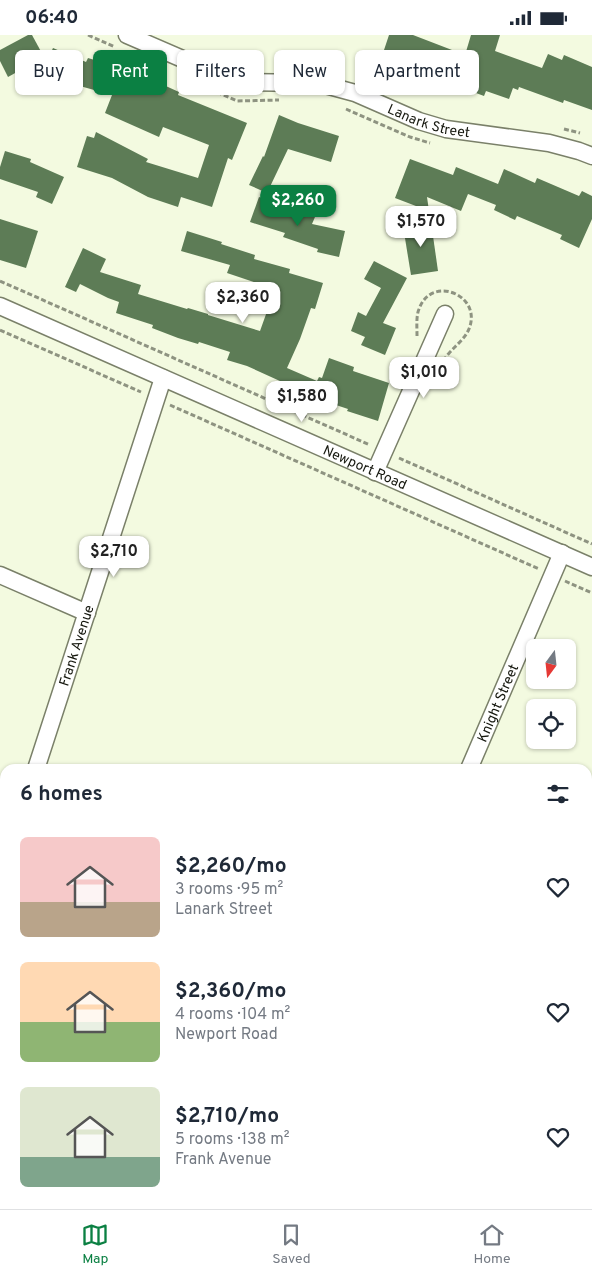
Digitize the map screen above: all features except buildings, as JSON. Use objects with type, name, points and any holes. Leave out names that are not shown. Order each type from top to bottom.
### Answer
[{"type":"street","name":"Lanark Street","points":[[125,43],[242,82],[318,83],[355,93],[419,121],[446,129],[549,143],[592,156]]},
{"type":"street","name":"Newport Road","points":[[0,306],[592,567]]},
{"type":"street","points":[[376,472],[445,314]]},
{"type":"street","name":"Frank Avenue","points":[[38,764],[163,378]]},
{"type":"street","name":"Knight Street","points":[[471,764],[562,553]]},
{"type":"street","points":[[0,575],[87,613]]},
{"type":"path","points":[[88,35],[125,43]]},
{"type":"path","points":[[224,95],[237,101],[288,100]]},
{"type":"path","points":[[342,107],[410,137],[436,143]]},
{"type":"path","points":[[0,281],[592,544]]},
{"type":"path","points":[[0,330],[592,593]]}]
